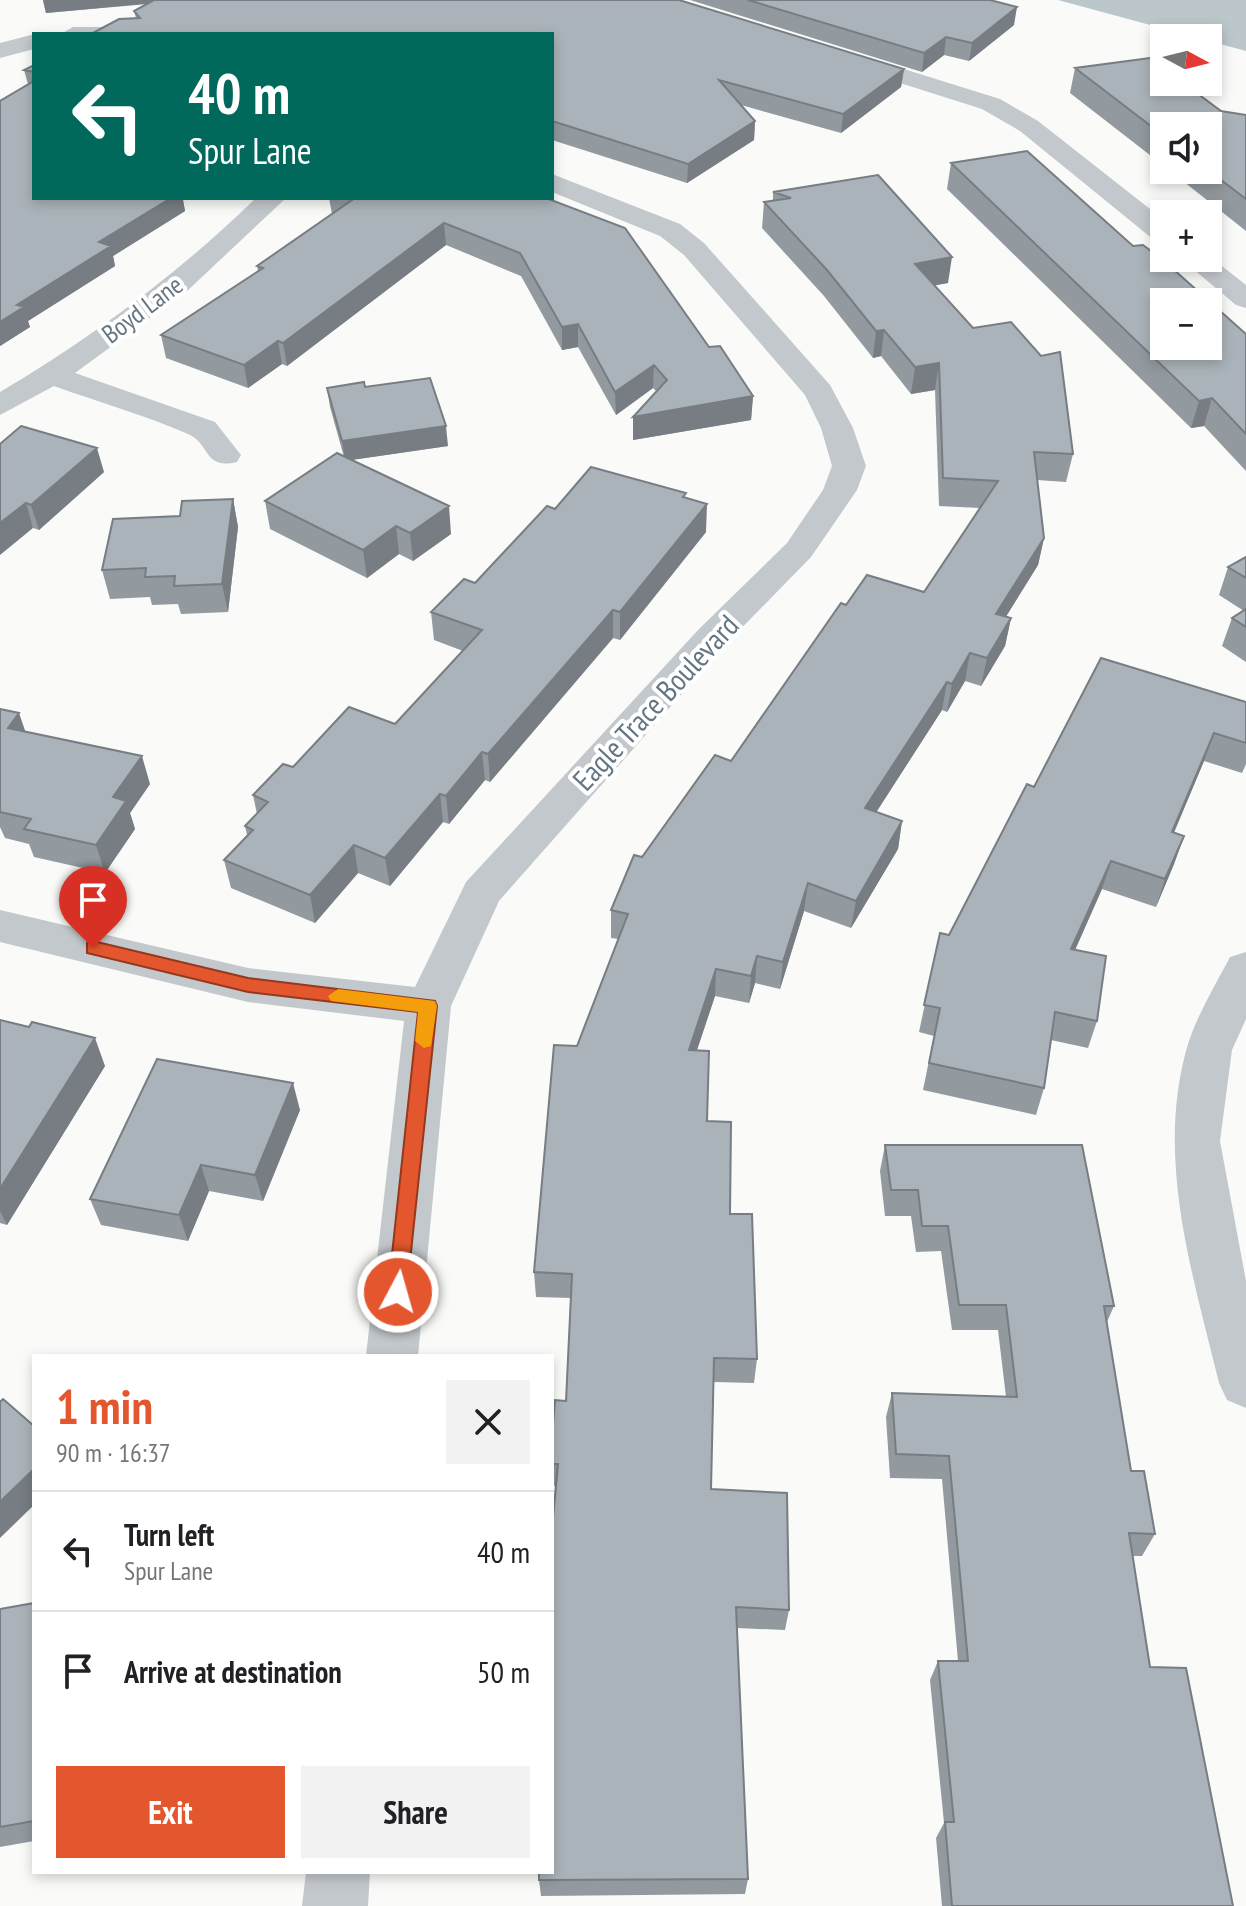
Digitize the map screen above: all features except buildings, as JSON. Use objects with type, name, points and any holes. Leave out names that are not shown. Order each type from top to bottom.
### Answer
[{"type":"street","points":[[0,51],[32,42]]},
{"type":"street","points":[[821,50],[968,96],[1029,126],[1150,223]]},
{"type":"street","name":"Eagle Trace Boulevard","points":[[392,1354],[428,1006],[481,893],[712,637],[799,550],[840,490],[849,466],[837,428],[819,392],[694,249],[670,230],[554,183]]},
{"type":"street","name":"Boyd Lane","points":[[0,405],[52,375],[181,280],[270,200]]},
{"type":"street","points":[[1212,272],[1246,299]]},
{"type":"street","points":[[52,375],[204,429],[225,455]]},
{"type":"street","points":[[0,926],[248,985],[428,1006]]},
{"type":"street","points":[[1246,969],[1209,1050],[1196,1141],[1216,1264],[1246,1383]]},
{"type":"street","points":[[335,1906],[338,1874]]},
{"type":"shaded area","points":[[1058,0],[1246,0],[1246,51],[1222,44],[1222,24],[1150,25]]},
{"type":"slow traffic","points":[[338,996],[428,1006],[424,1041]]},
{"type":"route","points":[[93,948],[248,985],[428,1006],[398,1292]]}]
